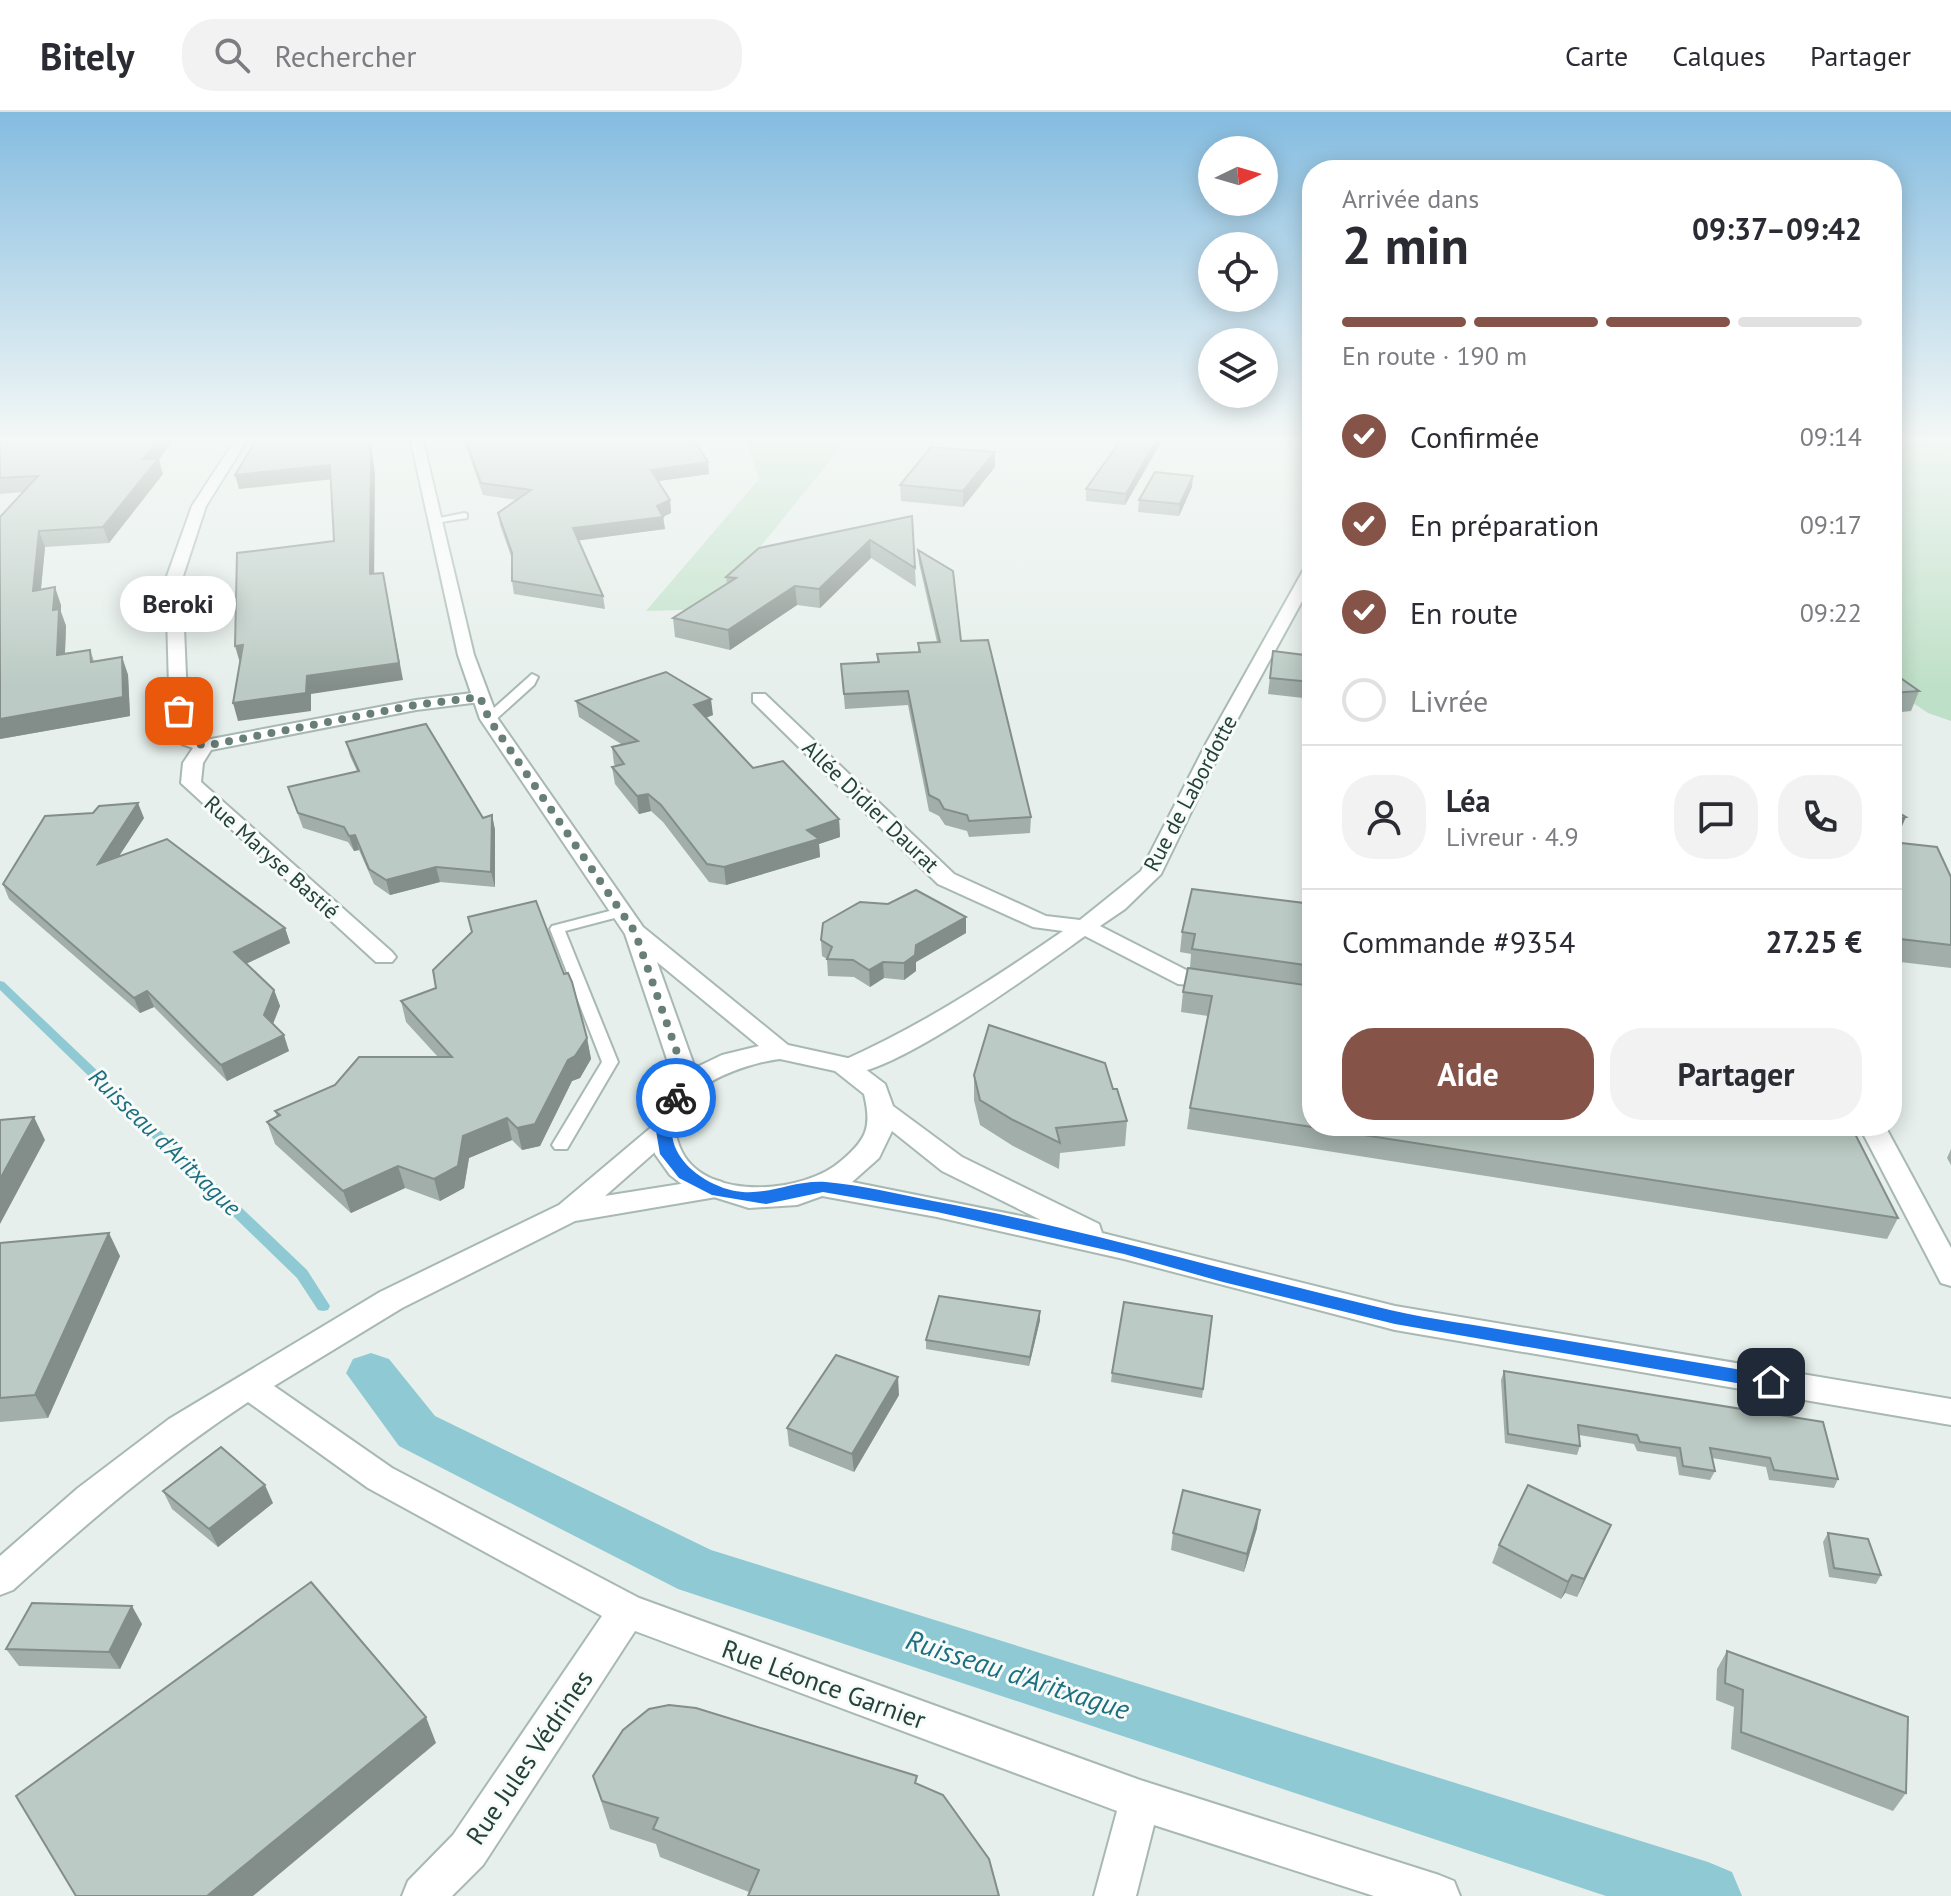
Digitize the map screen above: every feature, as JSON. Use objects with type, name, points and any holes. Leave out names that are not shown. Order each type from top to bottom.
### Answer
[{"type":"street","points":[[194,520],[174,579],[180,729],[189,740],[204,746],[416,705],[480,697]]},
{"type":"street","points":[[435,520],[466,655],[489,719],[628,922],[688,1084]]},
{"type":"street","name":"Rue de Labordotte","points":[[851,1067],[940,1023],[1084,927],[1150,874],[1216,742],[1302,604]]},
{"type":"street","name":"Allée Didier Daurat","points":[[759,698],[946,879],[1041,922],[1084,927]]},
{"type":"street","name":"Rue Maryse Bastié","points":[[204,746],[193,763],[191,783],[384,957]]},
{"type":"street","points":[[628,922],[780,1051]]},
{"type":"street","points":[[1084,927],[1186,979],[1233,986]]},
{"type":"street","points":[[569,1212],[712,1189],[766,1198],[823,1187],[850,1172],[871,1154],[882,1133],[884,1112],[874,1087],[851,1067],[818,1055],[780,1051],[725,1063],[688,1084],[670,1106],[663,1131],[668,1154],[684,1174],[712,1189]]},
{"type":"street","points":[[884,1112],[952,1164],[1124,1248]]},
{"type":"street","points":[[0,1579],[90,1498],[181,1429],[391,1300],[569,1212],[663,1131]]},
{"type":"street","points":[[1877,1136],[1951,1275]]},
{"type":"street","points":[[823,1187],[937,1207],[1124,1248],[1395,1318],[1951,1412]]},
{"type":"street","name":"Rue Léonce Garnier","points":[[249,1385],[380,1478],[627,1611],[1140,1800],[1439,1896]]},
{"type":"street","name":"Rue Jules Védrines","points":[[423,1896],[468,1850],[627,1611]]},
{"type":"street","points":[[1115,1896],[1140,1800]]},
{"type":"lane","points":[[489,719],[530,683],[532,677]]},
{"type":"lane","points":[[561,1145],[610,1062],[557,929],[628,922]]},
{"type":"green space","points":[[724,520],[782,520],[710,609],[646,611]]},
{"type":"green space","points":[[1902,520],[1951,520],[1951,721],[1928,713],[1902,696]]},
{"type":"building","points":[[0,520],[108,520],[103,527],[39,531],[33,591],[55,587],[53,610],[59,609],[57,655],[90,650],[91,662],[122,657],[123,697],[0,719]]},
{"type":"building","points":[[333,520],[370,520],[370,574],[383,573],[399,663],[307,676],[306,693],[233,703],[243,645],[235,646],[237,553],[334,541]]},
{"type":"building","points":[[501,520],[636,520],[573,528],[603,596],[512,581],[512,553]]},
{"type":"building","points":[[892,520],[912,520],[915,568],[870,540],[819,589],[795,586],[728,630],[673,618],[736,578],[726,577],[759,548]]},
{"type":"building","points":[[918,550],[953,571],[961,641],[988,640],[1031,817],[969,821],[967,815],[944,809],[939,800],[929,795],[908,691],[844,694],[841,664],[879,662],[877,654],[920,652],[918,643],[940,642]]},
{"type":"building","points":[[1273,651],[1302,655],[1302,681],[1270,678]]},
{"type":"building","points":[[666,672],[711,699],[694,705],[753,768],[783,761],[839,819],[807,830],[819,839],[724,867],[707,864],[661,805],[648,794],[637,796],[612,767],[624,764],[612,747],[638,741],[576,701]]},
{"type":"building","points":[[1902,679],[1919,691],[1902,692]]},
{"type":"building","points":[[426,724],[483,818],[492,815],[491,872],[436,867],[386,880],[369,869],[355,835],[349,836],[344,827],[298,813],[288,787],[359,771],[346,742]]},
{"type":"building","points":[[138,803],[98,864],[167,839],[285,928],[234,952],[274,990],[264,1015],[284,1035],[221,1065],[147,991],[134,998],[3,884],[45,816],[93,813],[99,806]]},
{"type":"building","points":[[1902,843],[1937,847],[1951,877],[1951,945],[1902,939]]},
{"type":"building","points":[[1192,889],[1302,903],[1302,965],[1192,949],[1195,934],[1182,932]]},
{"type":"building","points":[[916,890],[966,917],[916,945],[915,955],[904,963],[883,962],[869,970],[853,960],[827,959],[832,947],[821,940],[823,923],[860,902],[888,904]]},
{"type":"building","points":[[536,901],[564,974],[568,973],[572,982],[587,1038],[575,1056],[568,1060],[535,1124],[517,1128],[507,1118],[463,1136],[458,1166],[434,1179],[398,1166],[343,1191],[267,1122],[280,1115],[275,1111],[335,1085],[359,1057],[452,1057],[401,1001],[436,988],[433,970],[472,932],[468,917]]},
{"type":"building","points":[[1188,968],[1302,985],[1302,1125],[1190,1108],[1212,996],[1183,992]]},
{"type":"building","points":[[989,1025],[1105,1063],[1127,1121],[1056,1128],[1060,1143],[980,1100],[974,1075]]},
{"type":"building","points":[[34,1117],[0,1179],[0,1120]]},
{"type":"building","points":[[1370,1136],[1856,1136],[1898,1218]]},
{"type":"building","points":[[109,1233],[35,1395],[0,1398],[0,1243]]},
{"type":"building","points":[[939,1296],[1040,1311],[1030,1357],[926,1340]]},
{"type":"building","points":[[1124,1302],[1212,1316],[1203,1389],[1112,1373]]},
{"type":"building","points":[[836,1355],[898,1377],[852,1454],[787,1428]]},
{"type":"building","points":[[1504,1371],[1823,1422],[1838,1479],[1774,1470],[1770,1458],[1710,1448],[1715,1471],[1683,1466],[1680,1448],[1640,1442],[1637,1435],[1578,1425],[1580,1446],[1508,1434]]},
{"type":"building","points":[[221,1447],[265,1485],[209,1529],[163,1491]]},
{"type":"building","points":[[1528,1485],[1611,1525],[1584,1579],[1572,1575],[1568,1582],[1499,1545]]},
{"type":"building","points":[[1183,1490],[1260,1510],[1247,1554],[1173,1533]]},
{"type":"building","points":[[1828,1533],[1868,1539],[1881,1575],[1834,1568]]},
{"type":"building","points":[[311,1582],[426,1717],[207,1896],[76,1896],[16,1796]]},
{"type":"building","points":[[32,1603],[132,1606],[109,1652],[6,1649]]},
{"type":"building","points":[[1727,1651],[1908,1717],[1906,1793],[1741,1732],[1743,1690],[1725,1683]]},
{"type":"building","points":[[669,1705],[696,1708],[917,1776],[915,1783],[943,1795],[989,1859],[999,1896],[748,1896],[759,1870],[653,1829],[658,1818],[602,1801],[593,1776],[623,1730],[649,1709]]},
{"type":"waterway","name":"Ruisseau d'Aritxague","points":[[0,984],[302,1274],[323,1306]]},
{"type":"waterway","name":"Ruisseau d'Aritxague","points":[[371,1373],[417,1431],[698,1571],[1708,1896]]},
{"type":"way so far","points":[[179,711],[180,729],[189,740],[204,746],[416,705],[480,697],[489,719],[635,932],[688,1084],[676,1098]]},
{"type":"place","name":"Beroki","points":[[179,711]]},
{"type":"route","points":[[676,1098],[670,1106],[663,1131],[668,1154],[684,1174],[712,1189],[737,1196],[766,1198],[796,1195],[823,1187],[937,1207],[1124,1248],[1395,1318],[1537,1345],[1771,1382]]}]
